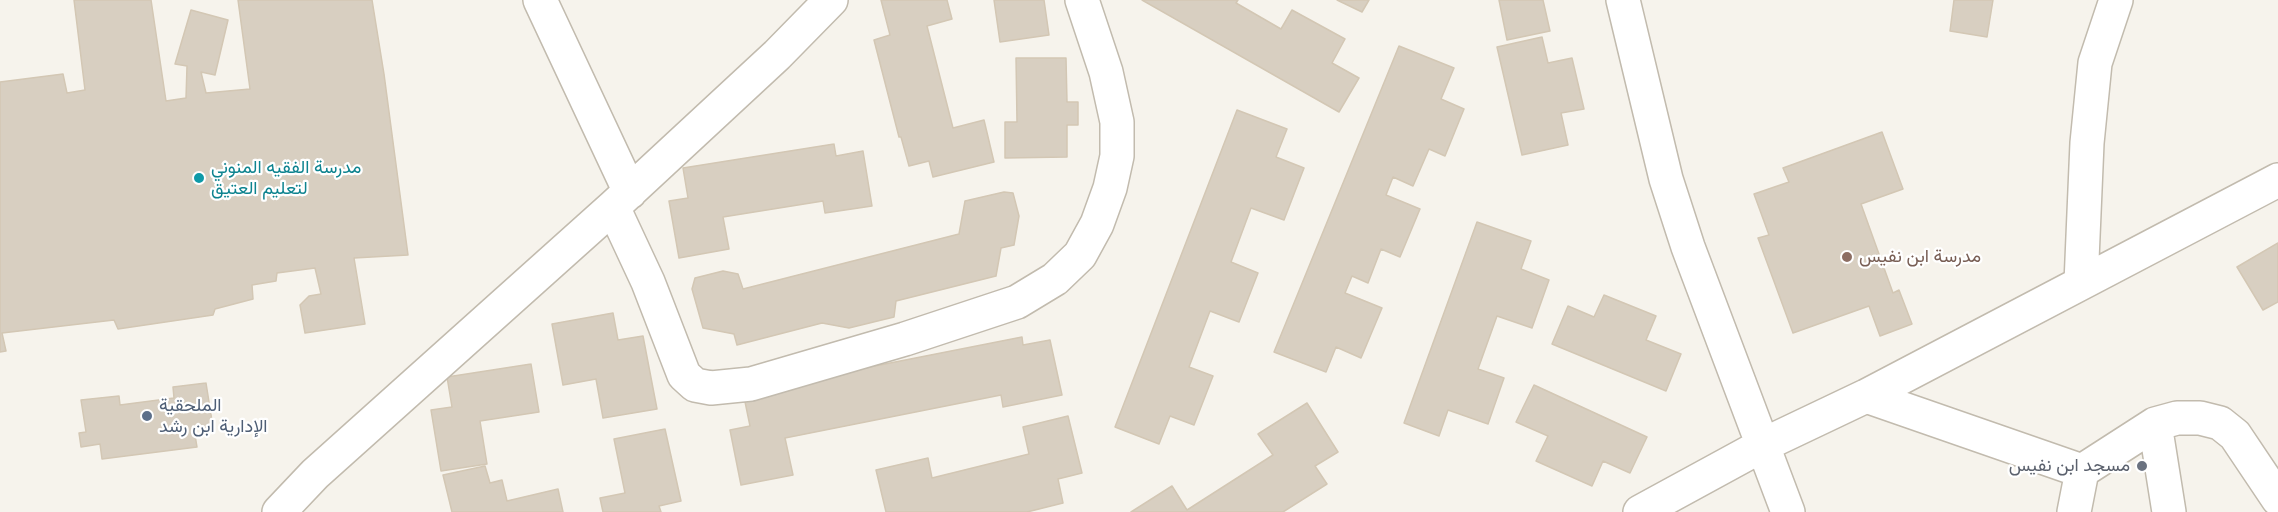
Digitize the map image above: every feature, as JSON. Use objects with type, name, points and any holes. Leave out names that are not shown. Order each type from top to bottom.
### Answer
[{"type":"street","points":[[540,0],[621,199],[648,282],[684,375],[695,385],[703,387],[751,384],[905,339],[1017,302],[1055,279],[1080,255],[1097,224],[1113,177],[1117,156],[1117,122],[1106,72],[1082,0]]},
{"type":"street","points":[[279,512],[315,474],[621,199],[777,55],[831,0]]},
{"type":"street","points":[[1623,0],[1666,179],[1716,325],[1788,512]]},
{"type":"street","points":[[2081,283],[2087,143],[2095,63],[2116,0]]},
{"type":"street","points":[[1640,512],[1763,445],[1866,396],[2278,180]]},
{"type":"street","points":[[1866,396],[2082,471]]},
{"type":"street","points":[[2074,512],[2082,471],[2155,424],[2177,418],[2200,418],[2220,423],[2235,435],[2278,499]]},
{"type":"street","points":[[2155,424],[2169,512]]},
{"type":"building","name":"مدرسة الفقيه المنوني لتعليم العتيق","points":[[74,0],[151,0],[166,101],[186,98],[187,66],[175,64],[191,10],[228,20],[215,75],[201,72],[206,93],[250,89],[238,0],[372,0],[408,255],[354,258],[365,324],[305,333],[300,305],[309,296],[321,294],[315,268],[277,273],[276,281],[252,285],[253,299],[215,309],[213,315],[118,329],[114,320],[2,333],[6,351],[0,352],[0,82],[63,74],[67,93],[85,90]]},
{"type":"building","points":[[881,0],[947,0],[952,19],[927,26],[953,128],[984,120],[994,162],[933,177],[929,161],[909,166],[901,137],[899,137],[874,40],[890,35]]},
{"type":"building","points":[[994,0],[1044,0],[1049,35],[1000,42]]},
{"type":"building","points":[[1142,0],[1238,0],[1236,3],[1281,29],[1292,10],[1345,39],[1332,63],[1359,78],[1339,112]]},
{"type":"building","points":[[1337,0],[1369,0],[1362,12]]},
{"type":"building","points":[[1499,0],[1543,0],[1550,31],[1507,40]]},
{"type":"building","points":[[1954,0],[1993,0],[1987,37],[1950,31]]},
{"type":"building","points":[[1542,37],[1548,63],[1572,58],[1584,109],[1561,113],[1568,145],[1522,155],[1497,47]]},
{"type":"building","points":[[1399,46],[1454,68],[1441,99],[1464,109],[1445,156],[1429,149],[1413,186],[1393,177],[1386,195],[1420,209],[1400,257],[1381,249],[1368,283],[1352,276],[1345,293],[1382,308],[1361,358],[1336,347],[1326,372],[1274,352]]},
{"type":"building","points":[[1016,58],[1066,58],[1067,102],[1078,102],[1078,125],[1067,125],[1067,157],[1005,158],[1005,122],[1017,122]]},
{"type":"building","points":[[1237,110],[1287,129],[1276,157],[1304,168],[1284,220],[1251,208],[1231,262],[1258,273],[1239,322],[1210,311],[1189,367],[1213,376],[1194,425],[1170,416],[1159,444],[1115,427]]},
{"type":"building","points":[[1882,132],[1903,189],[1861,204],[1893,293],[1899,290],[1912,324],[1880,336],[1869,306],[1793,333],[1758,238],[1769,235],[1754,194],[1789,182],[1783,168]]},
{"type":"building","points":[[834,144],[836,156],[863,151],[872,206],[825,213],[823,201],[723,217],[729,249],[679,258],[669,201],[688,198],[683,168]]},
{"type":"building","points":[[1004,192],[1013,193],[1019,216],[1014,245],[1001,248],[996,276],[896,301],[894,317],[849,328],[822,323],[737,345],[734,334],[703,328],[692,289],[695,278],[723,271],[738,274],[743,289],[959,234],[965,201]]},
{"type":"building","points":[[1477,222],[1531,241],[1521,269],[1549,280],[1532,328],[1497,316],[1478,369],[1504,378],[1488,424],[1448,410],[1439,436],[1404,423]]},
{"type":"building","points":[[2278,243],[2278,302],[2263,310],[2237,267]]},
{"type":"building","points":[[1604,295],[1656,316],[1646,340],[1681,354],[1666,391],[1552,344],[1568,306],[1594,317]]},
{"type":"building","points":[[613,313],[618,340],[643,336],[657,409],[603,418],[596,379],[563,385],[552,324]]},
{"type":"building","points":[[1022,337],[1023,345],[1050,340],[1062,395],[1003,407],[1001,395],[785,438],[793,475],[741,485],[730,430],[750,426],[743,392]]},
{"type":"building","points":[[531,364],[539,412],[480,421],[487,464],[441,471],[431,410],[452,407],[447,377]]},
{"type":"building","name":"الملحقية الإدارية ابن رشد","points":[[206,383],[213,427],[194,429],[197,447],[102,459],[100,444],[81,447],[79,433],[86,432],[81,400],[119,396],[120,405],[174,398],[173,387]]},
{"type":"building","points":[[1534,385],[1647,437],[1630,473],[1603,461],[1592,486],[1536,461],[1548,436],[1516,422]]},
{"type":"building","points":[[1307,403],[1338,452],[1315,466],[1327,484],[1283,512],[1131,512],[1172,486],[1187,510],[1273,455],[1258,434]]},
{"type":"building","points":[[1068,416],[1082,473],[1058,479],[1063,503],[1027,512],[886,512],[876,470],[928,458],[932,478],[1029,454],[1023,427]]},
{"type":"building","points":[[665,429],[681,501],[659,506],[661,512],[603,512],[600,498],[625,493],[614,439]]},
{"type":"building","points":[[485,466],[490,483],[502,480],[507,501],[558,489],[563,512],[452,512],[443,475]]},
{"type":"place","name":"مدرسة الفقيه المنوني لتعليم العتيق","points":[[199,178]]},
{"type":"place","name":"مدرسة ابن نفيس","points":[[1847,257]]},
{"type":"place","name":"الملحقية الإدارية ابن رشد","points":[[147,416]]},
{"type":"place","name":"مسجد ابن نفيس","points":[[2142,466]]}]
